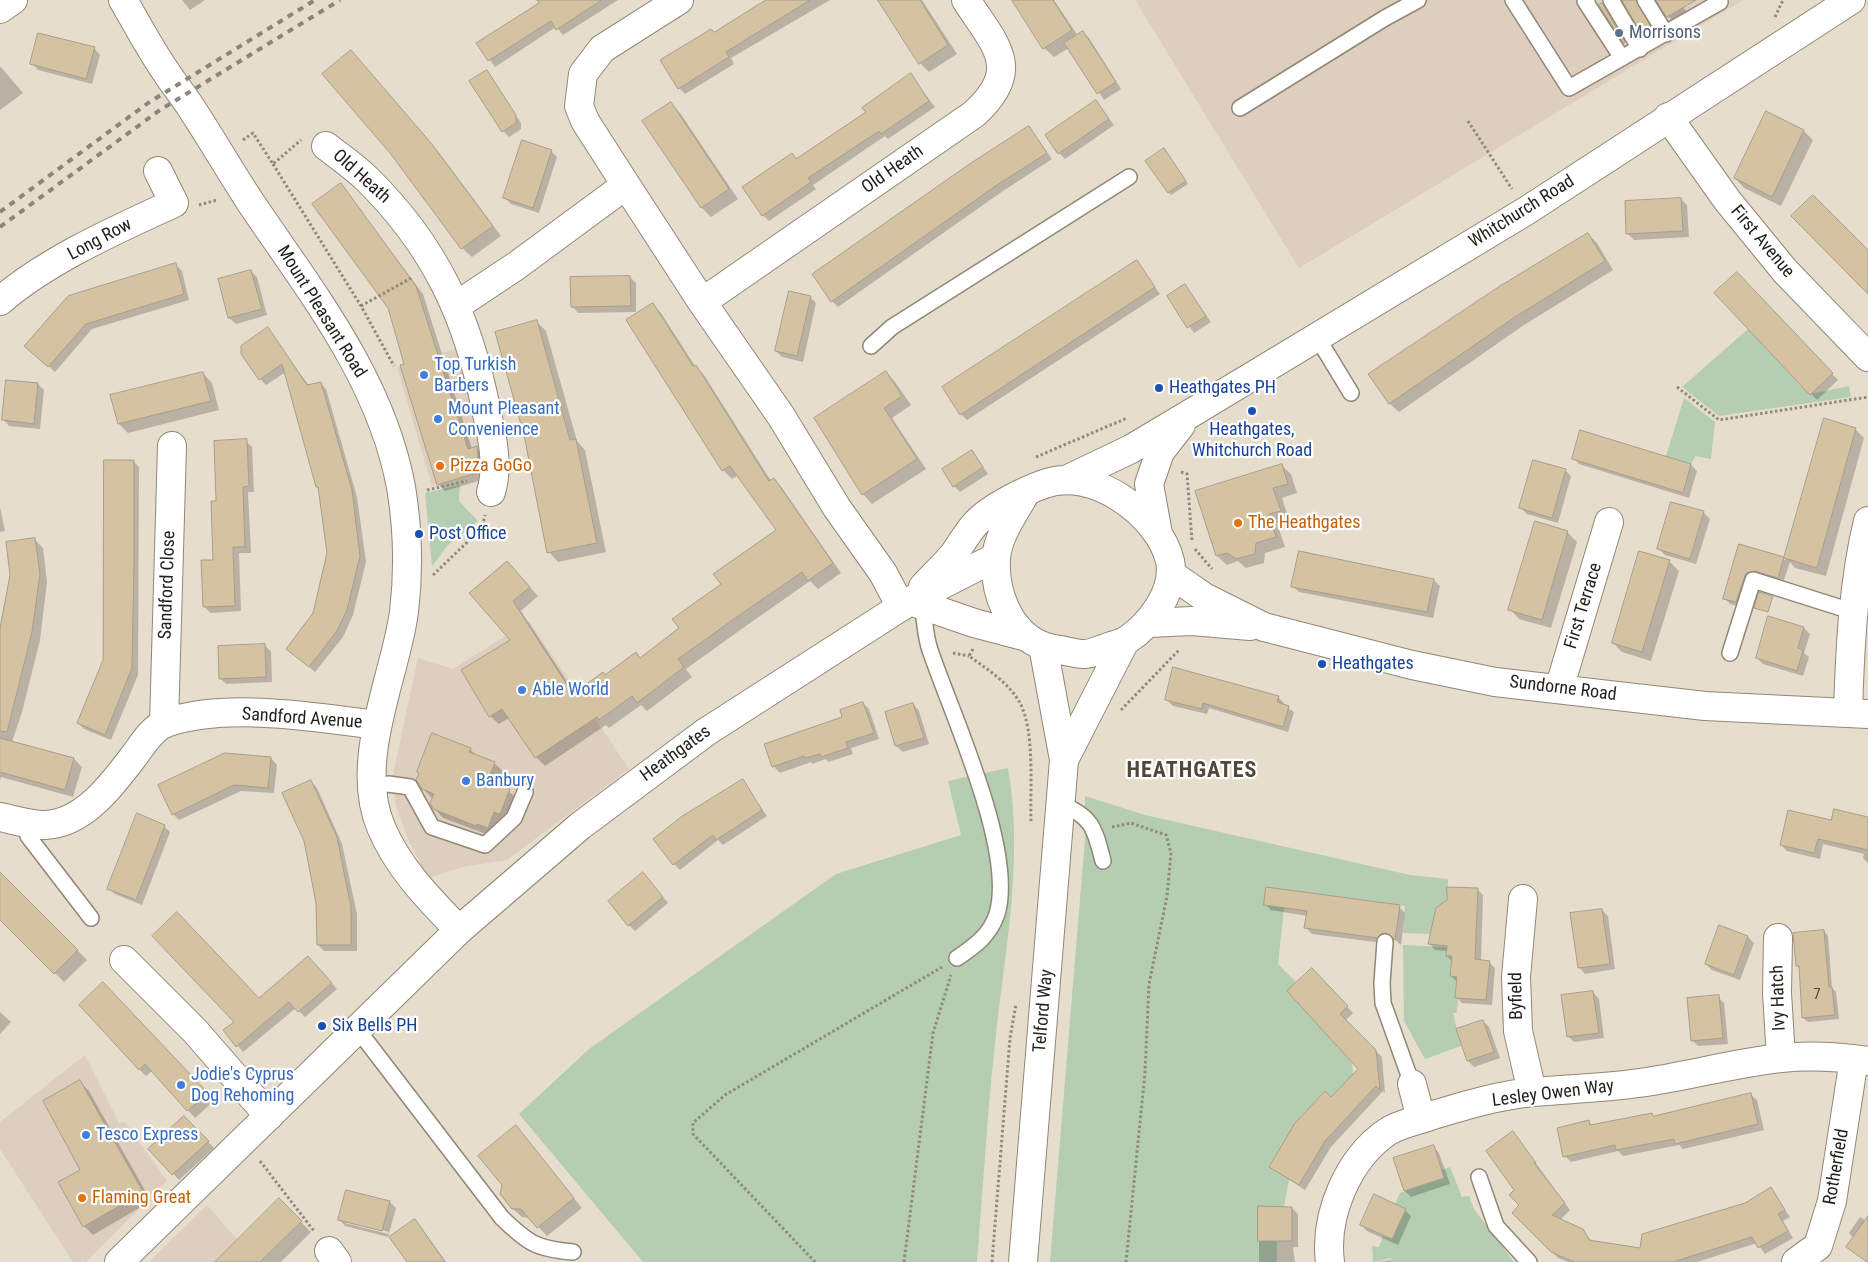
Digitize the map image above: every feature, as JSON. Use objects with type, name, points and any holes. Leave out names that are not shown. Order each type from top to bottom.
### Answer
[{"type":"street","points":[[0,9],[13,0]]},
{"type":"street","name":"Mount Pleasant Road","points":[[123,0],[164,70],[189,104],[233,176],[354,359],[385,423],[400,486],[408,557],[403,614],[377,725],[372,769],[372,788],[380,826],[412,881],[459,930]]},
{"type":"street","points":[[679,0],[602,48],[584,74],[580,106],[585,121],[702,302],[781,416],[837,508],[883,573],[911,604],[1035,642],[1085,654],[1125,641],[1148,623],[1162,604],[1171,574],[1170,561],[1158,534],[1126,500],[1089,483],[1066,480],[1045,483],[994,508],[976,523],[911,604]]},
{"type":"street","name":"Old Heath","points":[[702,302],[974,114],[988,101],[1002,74],[1001,54],[966,0]]},
{"type":"street","name":"Whitchurch Road","points":[[1066,480],[1131,448],[1188,415],[1526,211],[1844,2]]},
{"type":"street","name":"First Avenue","points":[[1668,117],[1727,200],[1785,271],[1868,357]]},
{"type":"street","name":"Old Heath","points":[[326,146],[366,178],[398,212],[436,264],[471,343],[491,434],[496,478],[492,492]]},
{"type":"street","name":"Long Row","points":[[0,301],[38,274],[120,228],[174,203],[158,171]]},
{"type":"street","points":[[456,306],[516,266],[626,185]]},
{"type":"street","name":"Whitchurch Road","points":[[1158,534],[1149,484],[1160,452],[1188,415]]},
{"type":"street","name":"Sandford Close","points":[[164,724],[172,446]]},
{"type":"street","points":[[1024,494],[1006,528],[996,557],[996,586],[1007,614],[1035,642]]},
{"type":"street","points":[[1858,713],[1859,649],[1854,612],[1859,564],[1868,521]]},
{"type":"street","name":"First Terrace","points":[[1560,689],[1609,522]]},
{"type":"street","name":"Heathgates","points":[[119,1262],[459,930],[580,826],[706,732],[911,604],[996,557]]},
{"type":"street","name":"Sundorne Road","points":[[1171,574],[1204,597],[1264,627]]},
{"type":"street","name":"Sundorne Road","points":[[1148,623],[1192,621],[1264,627],[1412,665],[1496,682],[1705,706],[1858,713]]},
{"type":"street","name":"Telford Way","points":[[1064,760],[1125,641]]},
{"type":"street","name":"Telford Way","points":[[1023,1262],[1064,760],[1035,642]]},
{"type":"street","name":"Sandford Avenue","points":[[13,819],[45,825],[76,816],[105,793],[148,737],[164,724],[185,718],[259,713],[311,716],[377,725]]},
{"type":"street","name":"Byfield","points":[[1523,899],[1516,977],[1518,1022],[1532,1092]]},
{"type":"street","name":"Ivy Hatch","points":[[1778,938],[1776,993],[1781,1058]]},
{"type":"street","points":[[124,960],[195,1032],[269,1116]]},
{"type":"street","name":"Lesley Owen Way","points":[[1330,1262],[1331,1231],[1337,1204],[1345,1182],[1374,1144],[1388,1132],[1421,1119],[1463,1106],[1532,1092],[1591,1090],[1652,1082],[1781,1058],[1861,1060]]},
{"type":"street","name":"Rotherfield","points":[[1805,1259],[1818,1246],[1832,1202],[1861,1060]]},
{"type":"street","points":[[1412,1084],[1421,1119]]},
{"type":"lane","points":[[1240,108],[1385,18],[1418,0]]},
{"type":"lane","points":[[1513,0],[1569,88],[1666,34],[1720,2],[1719,0]]},
{"type":"lane","points":[[1587,0],[1585,1],[1622,58]]},
{"type":"lane","points":[[1611,0],[1640,49]]},
{"type":"lane","points":[[1645,0],[1666,34]]},
{"type":"lane","points":[[871,346],[892,327],[1129,177]]},
{"type":"lane","points":[[1317,337],[1351,393]]},
{"type":"lane","points":[[1730,654],[1753,580],[1854,612]]},
{"type":"lane","points":[[911,604],[976,775],[998,860],[1000,891],[997,914],[986,937],[957,958]]},
{"type":"lane","points":[[372,788],[388,784],[410,787],[432,827],[485,845],[514,818],[525,792]]},
{"type":"lane","points":[[1060,804],[1078,811],[1095,831],[1103,862]]},
{"type":"lane","points":[[13,819],[91,918]]},
{"type":"lane","points":[[1385,942],[1382,983],[1383,1003],[1412,1084]]},
{"type":"lane","points":[[358,1030],[502,1218],[525,1240],[548,1250],[573,1252]]},
{"type":"lane","points":[[1478,1176],[1496,1226],[1529,1262]]},
{"type":"path","points":[[1468,121],[1516,196]]},
{"type":"path","points":[[241,142],[253,133],[361,306],[394,366]]},
{"type":"path","name":"Old Heath","points":[[273,164],[302,139],[326,146]]},
{"type":"path","points":[[198,206],[220,199]]},
{"type":"path","points":[[361,306],[436,264]]},
{"type":"path","points":[[1677,387],[1719,420],[1868,397]]},
{"type":"path","points":[[1178,471],[1186,474],[1193,547],[1215,572]]},
{"type":"path","points":[[422,491],[466,481],[492,492],[482,528],[431,578]]},
{"type":"path","points":[[973,648],[970,656],[998,677],[1020,703],[1030,742],[1031,826]]},
{"type":"path","points":[[1114,717],[1176,650],[1184,648]]},
{"type":"path","points":[[1095,831],[1131,823],[1147,827],[1166,835],[1171,853],[1167,896],[1150,984],[1145,1073],[1126,1262]]},
{"type":"path","points":[[815,1262],[693,1134],[693,1124],[709,1108],[733,1091],[957,958]]},
{"type":"path","points":[[904,1262],[933,1033],[957,958]]},
{"type":"path","points":[[992,1262],[1010,1038],[1016,1002]]},
{"type":"path","points":[[244,1140],[333,1257]]},
{"type":"shaded area","points":[[1135,0],[1743,0],[1299,268]]},
{"type":"shaded area","points":[[458,348],[491,468],[432,486],[397,367]]},
{"type":"shaded area","points":[[529,621],[629,769],[507,860],[463,867],[428,878],[409,841],[396,807],[392,779],[418,658],[453,669]]},
{"type":"shaded area","points":[[85,1055],[119,1123],[125,1122],[167,1181],[86,1262],[73,1262],[0,1149],[0,1122]]},
{"type":"shaded area","points":[[207,1205],[257,1262],[149,1262]]},
{"type":"green space","points":[[1748,329],[1810,394],[1849,386],[1851,397],[1719,416],[1682,387]]},
{"type":"green space","points":[[1684,398],[1715,422],[1711,459],[1696,456],[1691,464],[1666,456]]},
{"type":"green space","points":[[460,485],[459,501],[478,521],[448,545],[432,566],[425,493]]},
{"type":"green space","points":[[1008,768],[1014,837],[1014,871],[1008,940],[992,1070],[977,1262],[643,1262],[519,1114],[589,1049],[836,874],[961,835],[948,781]]},
{"type":"green space","points":[[1085,796],[1145,815],[1410,875],[1448,879],[1447,905],[1433,934],[1403,933],[1405,906],[1286,890],[1278,964],[1296,982],[1287,991],[1343,1042],[1337,1047],[1352,1062],[1353,1075],[1331,1097],[1325,1091],[1301,1116],[1269,1166],[1289,1179],[1284,1207],[1258,1207],[1258,1241],[1277,1241],[1277,1262],[1050,1262],[1085,839]]},
{"type":"green space","points":[[1403,945],[1447,947],[1446,956],[1452,956],[1450,976],[1457,977],[1455,998],[1458,998],[1457,1013],[1453,1013],[1461,1046],[1425,1059],[1404,1021]]},
{"type":"green space","points":[[1450,1167],[1462,1197],[1469,1196],[1474,1209],[1514,1262],[1392,1262],[1391,1258],[1373,1262],[1372,1246],[1379,1247],[1383,1236],[1392,1239],[1406,1209],[1395,1204],[1400,1193],[1444,1178],[1442,1170]]},
{"type":"building","points":[[537,0],[602,0],[556,30],[551,21],[488,61],[476,43],[539,3]]},
{"type":"building","points":[[766,0],[810,0],[726,52],[729,57],[678,89],[660,60],[711,29],[714,32]]},
{"type":"building","points":[[878,0],[920,0],[948,45],[919,64]]},
{"type":"building","points":[[1012,0],[1053,0],[1072,30],[1043,49]]},
{"type":"building","points":[[1622,0],[1636,0],[1651,27],[1641,32]]},
{"type":"building","points":[[1656,0],[1696,0],[1667,17]]},
{"type":"building","points":[[1602,3],[1625,42],[1623,43],[1599,5]]},
{"type":"building","points":[[1083,31],[1116,82],[1097,94],[1064,43]]},
{"type":"building","points":[[38,33],[95,47],[86,79],[30,64]]},
{"type":"building","points":[[351,50],[431,143],[493,226],[461,249],[390,153],[322,74]]},
{"type":"building","points":[[487,70],[516,115],[516,123],[502,132],[469,81]]},
{"type":"building","points":[[911,73],[929,101],[881,134],[879,131],[808,178],[811,182],[762,216],[742,187],[792,153],[796,159],[866,112],[862,108]]},
{"type":"building","points":[[1096,100],[1109,119],[1058,154],[1045,135]]},
{"type":"building","points":[[671,102],[729,189],[701,208],[642,121]]},
{"type":"building","points":[[1766,111],[1804,130],[1772,197],[1734,178]]},
{"type":"building","points":[[1029,126],[1047,153],[997,185],[831,302],[812,274],[971,163]]},
{"type":"building","points":[[522,140],[552,150],[533,208],[503,198]]},
{"type":"building","points":[[1164,148],[1186,181],[1168,193],[1145,161]]},
{"type":"building","points":[[341,183],[416,286],[468,449],[477,446],[479,472],[437,485],[400,365],[404,364],[388,308],[312,204]]},
{"type":"building","points":[[1813,195],[1868,250],[1868,294],[1791,216]]},
{"type":"building","points":[[1681,198],[1683,231],[1626,234],[1625,201]]},
{"type":"building","points":[[1588,233],[1605,261],[1515,317],[1389,404],[1368,374],[1500,286]]},
{"type":"building","points":[[1137,260],[1155,287],[960,415],[942,387]]},
{"type":"building","points":[[176,263],[184,294],[86,324],[48,367],[24,346],[68,296]]},
{"type":"building","points":[[251,270],[262,309],[228,318],[218,279]]},
{"type":"building","points":[[1737,272],[1833,373],[1810,395],[1714,293]]},
{"type":"building","points":[[630,276],[631,306],[571,307],[570,277]]},
{"type":"building","points":[[1185,284],[1206,316],[1187,328],[1167,296]]},
{"type":"building","points":[[789,291],[811,296],[797,356],[775,351]]},
{"type":"building","points":[[653,303],[693,366],[696,365],[769,481],[774,478],[833,563],[808,581],[802,572],[678,659],[684,667],[637,703],[632,696],[599,720],[597,717],[535,758],[502,709],[489,717],[461,670],[510,640],[469,593],[507,561],[530,587],[513,601],[573,694],[603,672],[605,675],[636,652],[640,658],[679,628],[672,619],[721,584],[713,574],[776,530],[730,466],[722,471],[626,320]]},
{"type":"building","points":[[537,320],[570,440],[576,439],[597,543],[547,553],[524,435],[495,332]]},
{"type":"building","points":[[268,327],[307,385],[321,382],[352,490],[360,556],[347,610],[337,631],[309,667],[286,649],[313,613],[327,553],[318,487],[316,487],[282,364],[259,380],[241,354],[241,346]]},
{"type":"building","points":[[886,371],[902,396],[884,408],[917,459],[862,495],[814,418]]},
{"type":"building","points":[[203,372],[211,401],[118,424],[110,395]]},
{"type":"building","points":[[6,380],[38,383],[34,424],[2,420]]},
{"type":"building","points":[[1824,418],[1856,428],[1817,568],[1784,558]]},
{"type":"building","points":[[1580,430],[1691,464],[1683,493],[1572,459]]},
{"type":"building","points":[[247,439],[249,486],[243,487],[245,547],[233,547],[235,606],[203,607],[201,560],[213,560],[211,501],[216,501],[214,441]]},
{"type":"building","points":[[972,450],[983,467],[953,487],[942,469]]},
{"type":"building","points":[[104,460],[134,460],[132,668],[105,735],[77,723],[103,660]]},
{"type":"building","points":[[1533,460],[1566,469],[1552,518],[1519,508]]},
{"type":"building","points":[[1282,464],[1288,484],[1273,488],[1281,511],[1269,514],[1276,537],[1256,543],[1255,554],[1236,559],[1227,553],[1216,556],[1195,491]]},
{"type":"building","points":[[1671,502],[1704,511],[1690,559],[1657,549]]},
{"type":"building","points":[[1535,521],[1568,531],[1542,620],[1508,610]]},
{"type":"building","points":[[35,538],[40,574],[32,632],[7,732],[0,731],[0,628],[10,575],[6,542]]},
{"type":"building","points":[[1739,544],[1784,557],[1778,578],[1755,571],[1746,573],[1736,602],[1723,599]]},
{"type":"building","points":[[1299,551],[1434,579],[1427,612],[1291,587]]},
{"type":"building","points":[[1639,551],[1670,560],[1642,652],[1612,643]]},
{"type":"building","points":[[1759,592],[1773,596],[1768,612],[1754,608]]},
{"type":"building","points":[[1768,616],[1804,627],[1798,648],[1803,650],[1797,671],[1756,658]]},
{"type":"building","points":[[265,644],[266,677],[219,679],[218,646]]},
{"type":"building","points":[[1173,667],[1279,696],[1277,702],[1289,706],[1283,727],[1203,703],[1202,709],[1165,700]]},
{"type":"building","points":[[863,702],[874,733],[846,742],[848,748],[821,757],[820,754],[805,758],[804,756],[772,767],[764,744],[842,717],[840,710]]},
{"type":"building","points":[[913,703],[924,738],[895,746],[885,712]]},
{"type":"building","name":"Banbury","points":[[432,733],[471,748],[469,752],[495,762],[490,775],[494,777],[492,782],[510,789],[500,814],[494,812],[488,828],[477,824],[476,826],[433,809],[430,803],[434,794],[422,789],[416,780],[419,773],[417,772]]},
{"type":"building","points":[[0,738],[74,758],[65,790],[0,772]]},
{"type":"building","points":[[225,753],[271,757],[268,788],[234,785],[172,815],[158,785]]},
{"type":"building","points":[[743,779],[762,810],[716,840],[713,835],[673,865],[653,839],[681,817]]},
{"type":"building","points":[[311,780],[337,837],[351,907],[351,945],[317,945],[316,903],[304,841],[282,793]]},
{"type":"building","points":[[1834,809],[1868,817],[1868,850],[1818,839],[1814,853],[1780,845],[1788,810],[1831,820]]},
{"type":"building","points":[[137,813],[165,825],[136,900],[107,889]]},
{"type":"building","points":[[0,872],[78,950],[54,974],[0,920]]},
{"type":"building","points":[[643,872],[663,897],[628,926],[608,901]]},
{"type":"building","points":[[1266,887],[1400,905],[1395,940],[1386,933],[1381,934],[1377,938],[1304,928],[1307,911],[1264,905]]},
{"type":"building","points":[[1447,887],[1478,888],[1475,959],[1490,961],[1486,1000],[1455,998],[1457,977],[1450,976],[1452,956],[1446,956],[1447,946],[1428,944],[1436,908],[1447,900]]},
{"type":"building","points":[[1602,909],[1610,964],[1578,968],[1570,913]]},
{"type":"building","points":[[177,912],[259,998],[308,956],[332,983],[298,1012],[289,1002],[236,1047],[223,1030],[234,1022],[152,936]]},
{"type":"building","points":[[1719,925],[1748,936],[1734,975],[1705,964]]},
{"type":"building","points":[[1824,930],[1829,987],[1832,987],[1835,1015],[1802,1018],[1799,966],[1796,966],[1793,933]]},
{"type":"building","points":[[1312,968],[1348,1006],[1340,1014],[1376,1050],[1380,1090],[1376,1086],[1325,1141],[1299,1185],[1269,1167],[1295,1123],[1325,1091],[1331,1097],[1358,1069],[1287,991]]},
{"type":"building","points":[[103,982],[208,1093],[187,1111],[145,1064],[139,1070],[79,1005]]},
{"type":"building","points":[[1593,991],[1599,1033],[1567,1037],[1561,995]]},
{"type":"building","points":[[1719,995],[1723,1038],[1691,1041],[1687,998]]},
{"type":"building","points":[[1483,1020],[1494,1052],[1467,1061],[1456,1029]]},
{"type":"building","name":"Tesco Express","points":[[80,1080],[143,1192],[83,1227],[58,1182],[80,1170],[43,1101]]},
{"type":"building","points":[[1751,1093],[1758,1124],[1675,1144],[1674,1139],[1616,1150],[1615,1145],[1563,1157],[1557,1128],[1589,1120],[1590,1125],[1652,1113],[1653,1116]]},
{"type":"building","points":[[184,1116],[209,1141],[172,1175],[148,1149]]},
{"type":"building","points":[[516,1125],[574,1198],[537,1228],[521,1209],[512,1209],[500,1194],[502,1185],[478,1156]]},
{"type":"building","points":[[1513,1131],[1536,1163],[1534,1163],[1565,1203],[1552,1215],[1583,1229],[1589,1240],[1640,1248],[1642,1234],[1745,1203],[1771,1187],[1785,1210],[1778,1214],[1788,1231],[1758,1248],[1752,1237],[1673,1262],[1574,1262],[1551,1252],[1512,1213],[1519,1205],[1509,1195],[1514,1190],[1486,1151]]},
{"type":"building","points":[[1434,1145],[1444,1178],[1404,1191],[1393,1158]]},
{"type":"building","points":[[346,1190],[390,1201],[382,1231],[338,1220]]},
{"type":"building","points":[[1374,1194],[1406,1209],[1392,1239],[1360,1225]]},
{"type":"building","points":[[279,1198],[302,1221],[260,1262],[215,1262]]},
{"type":"building","points":[[1258,1206],[1292,1207],[1292,1241],[1258,1241]]},
{"type":"building","points":[[1868,1216],[1868,1262],[1867,1262],[1846,1247]]},
{"type":"building","points":[[415,1219],[445,1262],[407,1262],[389,1237]]},
{"type":"railway","points":[[0,212],[148,103],[315,0]]},
{"type":"railway","points":[[0,227],[160,110],[340,0]]},
{"type":"place","name":"Morrisons","points":[[1619,33]]},
{"type":"place","name":"Top Turkish Barbers","points":[[424,375]]},
{"type":"place","name":"Heathgates PH","points":[[1159,388]]},
{"type":"place","name":"Heathgates, Whitchurch Road","points":[[1252,411]]},
{"type":"place","name":"Mount Pleasant Convenience","points":[[438,419]]},
{"type":"place","name":"Pizza GoGo","points":[[440,466]]},
{"type":"place","name":"The Heathgates","points":[[1238,523]]},
{"type":"place","name":"Post Office","points":[[419,534]]},
{"type":"place","name":"Heathgates","points":[[1322,664]]},
{"type":"place","name":"Able World","points":[[522,690]]},
{"type":"place","name":"Banbury","points":[[466,781]]},
{"type":"place","name":"Six Bells PH","points":[[322,1026]]},
{"type":"place","name":"Jodie's Cyprus Dog Rehoming","points":[[181,1085]]},
{"type":"place","name":"Tesco Express","points":[[86,1135]]},
{"type":"place","name":"Flaming Great","points":[[82,1198]]},
{"type":"district","name":"HEATHGATES","points":[[1192,771]]}]
